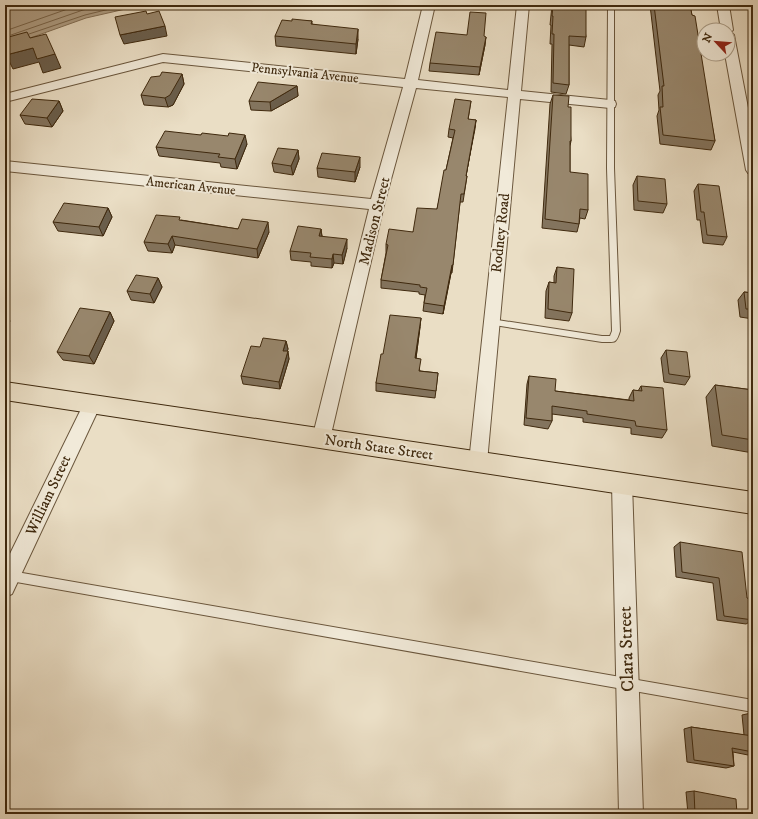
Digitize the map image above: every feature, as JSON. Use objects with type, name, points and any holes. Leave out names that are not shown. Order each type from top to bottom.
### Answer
[{"type":"main road","name":"North State Street","points":[[5,391],[753,503]]},
{"type":"street","name":"Madison Street","points":[[321,438],[429,5]]},
{"type":"street","name":"Rodney Road","points":[[478,462],[523,5]]},
{"type":"street","points":[[722,5],[725,22]]},
{"type":"street","name":"Pennsylvania Avenue","points":[[5,98],[163,58],[411,82],[610,104]]},
{"type":"street","points":[[733,62],[753,170]]},
{"type":"street","name":"American Avenue","points":[[5,166],[378,205]]},
{"type":"street","name":"William Street","points":[[7,579],[92,404]]},
{"type":"street","name":"Clara Street","points":[[622,483],[631,814]]},
{"type":"lane","points":[[491,322],[602,339],[612,339],[616,331],[612,261],[610,104],[611,5]]},
{"type":"lane","points":[[7,579],[753,706]]},
{"type":"water","points":[[5,5],[143,5],[86,18],[5,47]]},
{"type":"building","points":[[553,5],[586,5],[586,37],[569,36],[569,85],[553,83]]},
{"type":"building","points":[[654,5],[690,5],[692,15],[695,16],[696,22],[696,62],[702,62],[715,141],[663,135],[660,107],[663,107],[662,86],[664,86]]},
{"type":"building","points":[[146,11],[147,14],[159,11],[165,26],[120,35],[115,17]]},
{"type":"building","points":[[470,12],[486,13],[484,36],[486,37],[480,67],[430,63],[436,32],[467,35]]},
{"type":"building","points":[[292,19],[312,21],[311,24],[358,29],[356,44],[275,36],[282,20],[292,21]]},
{"type":"building","points":[[27,32],[30,38],[46,34],[55,54],[37,59],[33,48],[6,55],[5,38]]},
{"type":"building","points":[[162,72],[182,74],[170,95],[165,98],[141,95],[151,77],[160,76]]},
{"type":"building","points":[[258,82],[297,86],[270,102],[249,101]]},
{"type":"building","points":[[553,95],[569,96],[568,107],[571,107],[570,172],[588,174],[588,210],[580,209],[579,224],[545,219]]},
{"type":"building","points":[[32,99],[59,101],[47,118],[20,115]]},
{"type":"building","points":[[455,99],[471,101],[468,119],[476,120],[464,194],[461,194],[453,265],[444,306],[424,303],[427,288],[420,287],[420,285],[381,280],[388,245],[386,244],[389,229],[413,232],[417,208],[437,209],[444,170],[446,170],[455,130],[449,129]]},
{"type":"building","points":[[165,131],[201,135],[202,133],[228,136],[229,133],[245,135],[235,159],[218,157],[220,154],[156,147]]},
{"type":"building","points":[[278,148],[298,150],[291,166],[272,163]]},
{"type":"building","points":[[322,153],[360,157],[355,172],[317,168]]},
{"type":"building","points":[[637,176],[665,179],[667,204],[638,201]]},
{"type":"building","points":[[698,184],[719,186],[727,237],[707,235],[704,212],[701,212]]},
{"type":"building","points":[[64,203],[108,208],[99,227],[53,222]]},
{"type":"building","points":[[156,215],[180,217],[179,220],[238,229],[242,219],[268,222],[257,249],[172,236],[168,244],[144,242]]},
{"type":"building","points":[[298,226],[321,229],[319,236],[347,239],[342,255],[333,254],[332,259],[310,257],[311,253],[290,251]]},
{"type":"building","points":[[557,267],[574,269],[572,313],[548,309],[549,282],[556,283]]},
{"type":"building","points":[[136,275],[158,278],[150,294],[127,291]]},
{"type":"building","points":[[744,292],[753,293],[753,309],[746,309]]},
{"type":"building","points":[[80,308],[110,312],[89,356],[57,352]]},
{"type":"building","points":[[390,315],[421,318],[415,358],[421,359],[419,371],[438,373],[436,391],[376,383]]},
{"type":"building","points":[[263,338],[286,341],[283,351],[288,351],[279,382],[241,376],[251,346],[260,347]]},
{"type":"building","points":[[666,350],[687,352],[690,377],[669,374]]},
{"type":"building","points":[[529,376],[556,379],[555,391],[634,401],[633,390],[642,391],[641,386],[663,388],[667,430],[636,426],[635,421],[587,414],[587,411],[552,406],[552,421],[526,418]]},
{"type":"building","points":[[715,385],[753,390],[753,440],[722,435]]},
{"type":"building","points":[[680,542],[742,552],[747,598],[750,599],[753,620],[724,616],[719,578],[682,572]]},
{"type":"building","points":[[751,713],[753,713],[753,736]]},
{"type":"building","points":[[691,727],[753,736],[753,752],[732,748],[734,766],[694,760]]},
{"type":"building","points":[[694,791],[736,799],[737,814],[695,814]]}]
